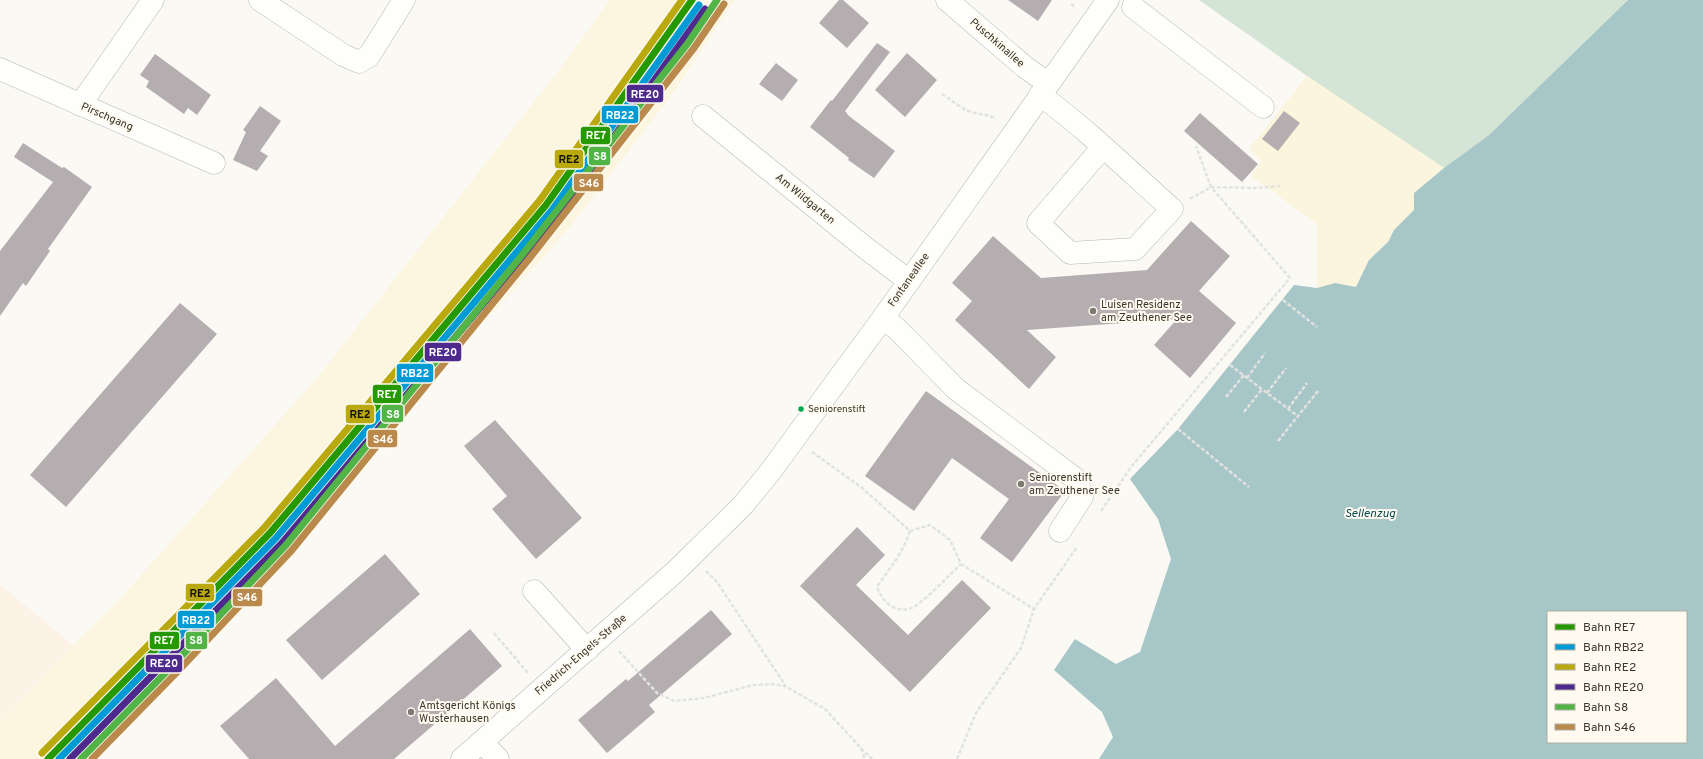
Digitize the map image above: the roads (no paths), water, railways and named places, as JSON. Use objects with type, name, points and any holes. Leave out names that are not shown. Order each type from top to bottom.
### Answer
[{"type":"main road","points":[[80,105],[153,0]]},
{"type":"main road","points":[[260,0],[343,55],[358,62],[369,56],[404,0]]},
{"type":"main road","name":"Puschkinallee","points":[[947,0],[1026,68],[1056,106],[1103,147],[1172,209],[1135,249],[1070,253],[1038,223],[1103,147]]},
{"type":"main road","name":"Fontaneallee","points":[[702,561],[743,505],[770,472],[883,318],[1108,0]]},
{"type":"main road","points":[[1133,7],[1263,107]]},
{"type":"main road","name":"Pirschgang","points":[[0,69],[214,163]]},
{"type":"main road","name":"Am Wildgarten","points":[[703,116],[853,238],[909,281]]},
{"type":"main road","points":[[883,318],[896,328],[956,389],[1077,480],[1082,497],[1060,532]]},
{"type":"main road","name":"Friedrich-Engels-Straße","points":[[462,759],[605,634],[702,561]]},
{"type":"main road","points":[[534,591],[587,650]]},
{"type":"main road","points":[[482,742],[498,759]]},
{"type":"water","name":"Sellenzug","points":[[1628,0],[1703,0],[1703,759],[1099,759],[1113,737],[1102,712],[1054,670],[1075,639],[1116,664],[1140,652],[1171,559],[1158,519],[1130,479],[1178,429],[1294,285],[1317,288],[1335,283],[1356,287],[1369,260],[1388,242],[1394,230],[1414,210],[1414,193],[1444,168],[1489,135]]},
{"type":"rail line","name":"RE2","points":[[42,753],[264,528],[540,200],[682,0]]},
{"type":"rail line","name":"RE7","points":[[48,759],[270,533],[546,205],[692,0]]},
{"type":"rail line","name":"S8","points":[[81,759],[173,665],[286,545],[523,254],[688,43],[717,0]]},
{"type":"rail line","name":"S46","points":[[92,759],[179,670],[292,550],[529,259],[694,48],[724,4]]},
{"type":"rail line","name":"RB22","points":[[59,759],[276,538],[552,210],[699,5]]},
{"type":"rail line","name":"RE20","points":[[70,759],[282,543],[558,215],[705,9]]},
{"type":"place","name":"Luisen Residenz am Zeuthener See","points":[[1093,311]]},
{"type":"place","name":"Seniorenstift","points":[[801,409]]},
{"type":"place","name":"Seniorenstift am Zeuthener See","points":[[1021,484]]},
{"type":"place","name":"Amtsgericht Königs Wusterhausen","points":[[411,712]]}]
